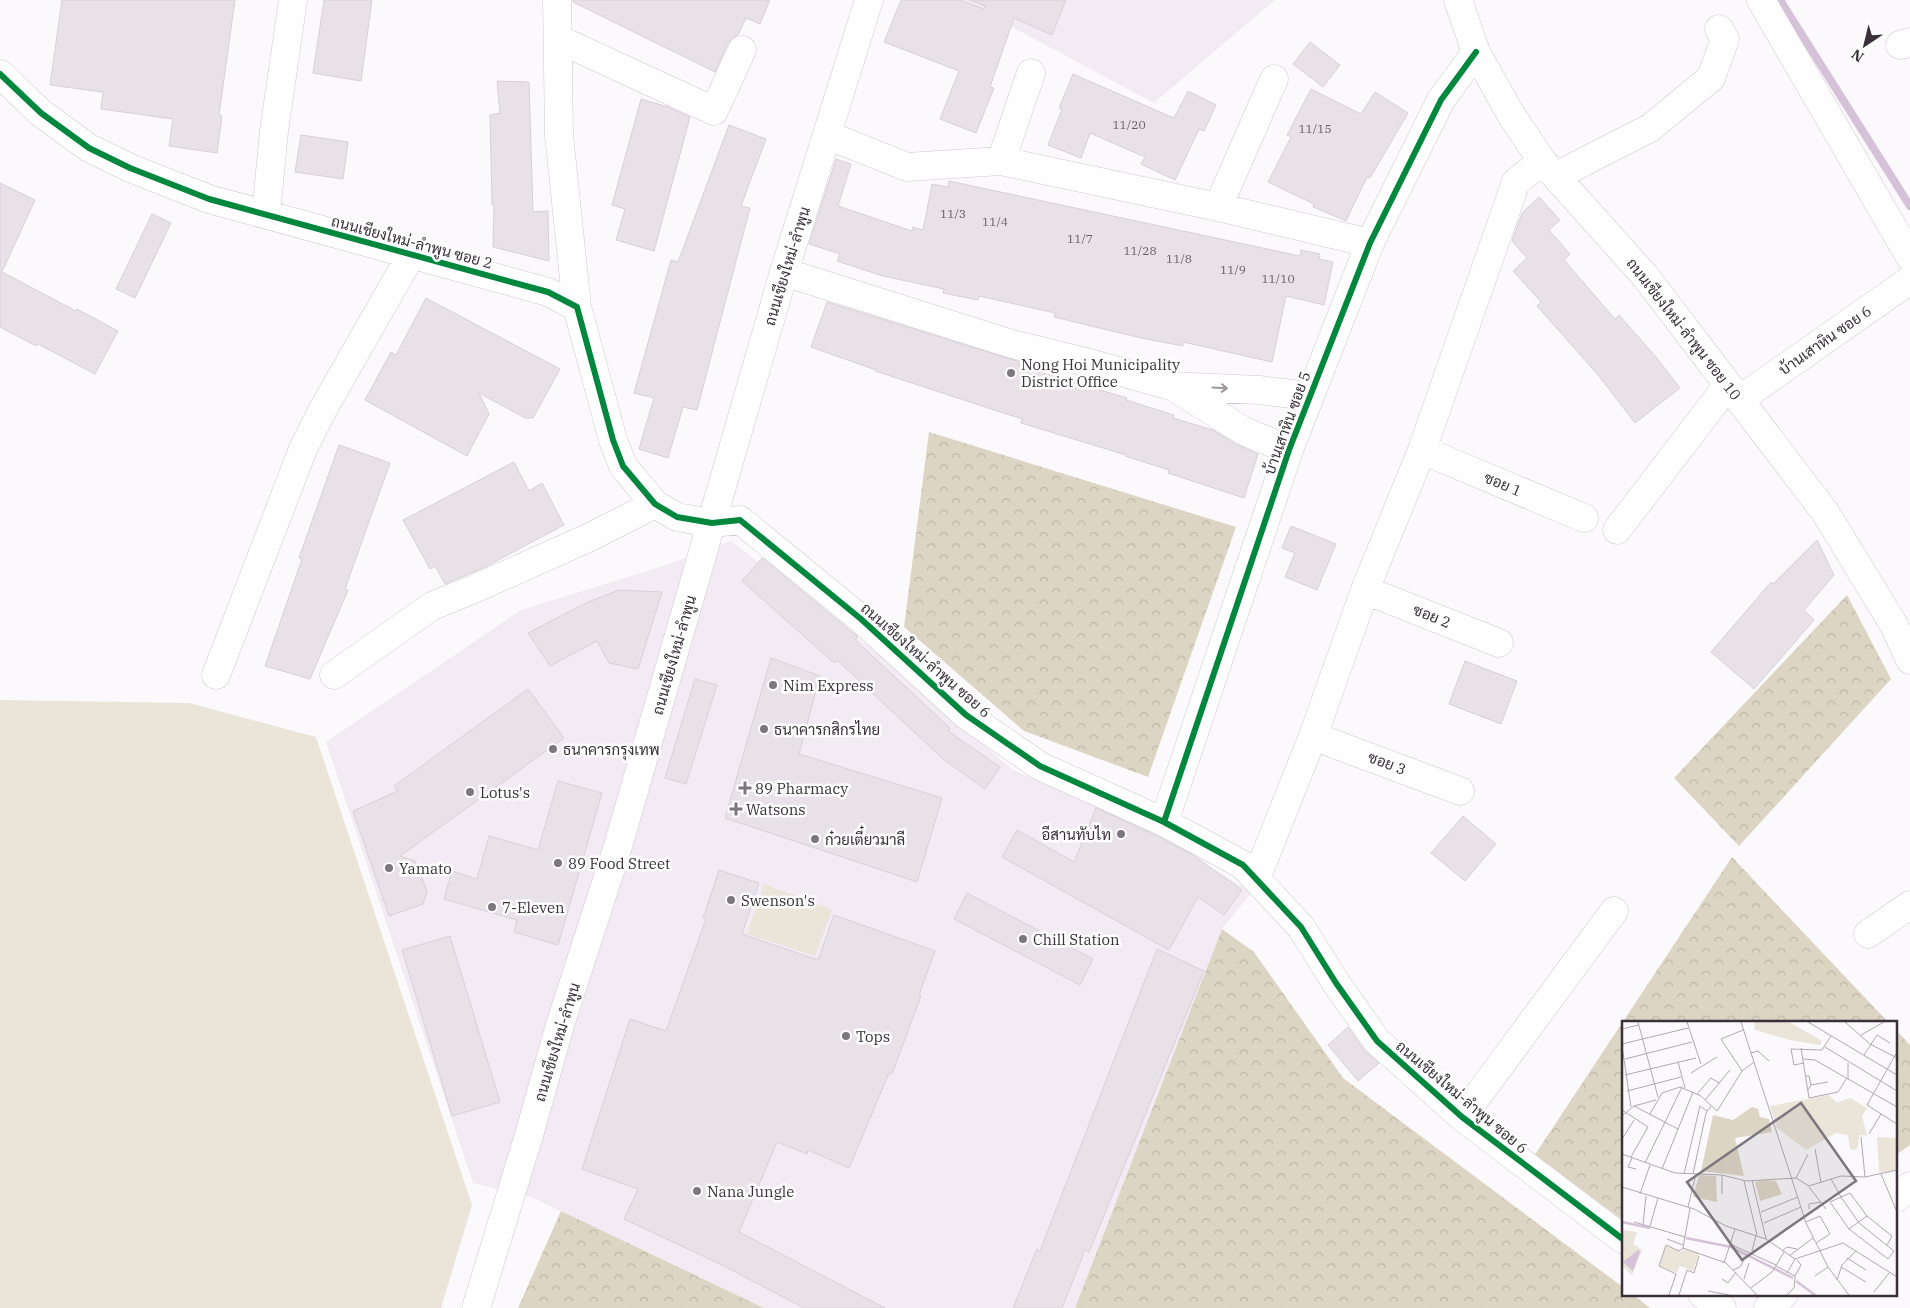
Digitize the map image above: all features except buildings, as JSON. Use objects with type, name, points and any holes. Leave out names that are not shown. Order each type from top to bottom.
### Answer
[{"type":"street","points":[[266,214],[274,131],[292,0]]},
{"type":"street","points":[[557,0],[559,135],[577,307],[613,440],[623,466],[655,504],[677,517],[712,523]]},
{"type":"street","name":"ถนนเชียงใหม่-ลำพูน","points":[[476,1308],[529,1135],[560,1025],[618,846],[784,272],[869,0]]},
{"type":"street","name":"ถนนเชียงใหม่-ลำพูน ซอย 10","points":[[1458,0],[1476,52],[1510,113],[1549,169],[1645,276],[1825,512],[1894,625],[1910,660]]},
{"type":"street","points":[[1761,0],[1910,257]]},
{"type":"street","points":[[1256,879],[1313,736],[1365,590],[1422,450],[1516,182],[1650,128],[1710,78],[1725,39],[1718,29]]},
{"type":"street","points":[[558,39],[714,111],[742,50]]},
{"type":"street","name":"บ้านเสาหิน ซอย 5","points":[[1164,822],[1289,450],[1370,243],[1441,100],[1476,52]]},
{"type":"street","points":[[1001,161],[1031,73]]},
{"type":"street","name":"ถนนเชียงใหม่-ลำพูน ซอย 2","points":[[0,74],[41,113],[89,148],[130,168],[209,198],[548,292],[577,307]]},
{"type":"street","points":[[1218,207],[1274,79]]},
{"type":"street","points":[[827,134],[907,167],[1001,161],[1218,207],[1370,243]]},
{"type":"street","points":[[216,675],[303,449],[322,411],[411,255]]},
{"type":"street","points":[[784,272],[1012,344],[1171,386],[1259,390],[1309,396]]},
{"type":"street","name":"บ้านเสาหิน ซอย 6","points":[[1618,530],[1734,393],[1910,280]]},
{"type":"street","points":[[1171,386],[1244,431],[1289,450]]},
{"type":"street","name":"ซอย 1","points":[[1422,450],[1584,518]]},
{"type":"street","points":[[334,675],[432,606],[588,538],[655,504]]},
{"type":"street","name":"ถนนเชียงใหม่-ลำพูน ซอย 6","points":[[712,523],[740,520],[861,619],[966,715],[1040,766],[1164,822],[1242,865],[1301,927],[1336,983],[1376,1041],[1462,1117],[1622,1238]]},
{"type":"street","name":"ซอย 2","points":[[1365,590],[1499,643]]},
{"type":"street","name":"ซอย 3","points":[[1313,736],[1460,791]]},
{"type":"street","points":[[1868,934],[1910,905]]},
{"type":"street","points":[[1462,1117],[1614,911]]},
{"type":"street","points":[[1898,1196],[1910,1186]]},
{"type":"street","points":[[1705,1296],[1722,1308]]},
{"type":"street","points":[[1768,1308],[1782,1296]]},
{"type":"shaded area","points":[[961,0],[1275,0],[1154,103]]},
{"type":"shaded area","points":[[731,541],[877,653],[1013,770],[1114,811],[1252,892],[1222,929],[1075,1308],[764,1308],[531,1197],[473,1183],[326,742],[521,610],[660,567]]},
{"type":"shaded area","points":[[0,700],[189,703],[316,737],[472,1205],[441,1308],[0,1308]]},
{"type":"shaded area","points":[[764,884],[832,910],[815,956],[747,934]]},
{"type":"green space","points":[[929,432],[1236,527],[1148,777],[1024,731],[904,627]]},
{"type":"green space","points":[[1847,595],[1891,679],[1739,846],[1674,778]]},
{"type":"green space","points":[[1732,857],[1887,1021],[1623,1021]]},
{"type":"green space","points":[[1222,929],[1254,952],[1343,1078],[1622,1287],[1622,1296],[1635,1296],[1650,1308],[1075,1308]]},
{"type":"green space","points":[[1622,1023],[1622,1220],[1534,1156]]},
{"type":"green space","points":[[1898,1032],[1910,1045],[1910,1145],[1898,1154]]},
{"type":"green space","points":[[561,1211],[764,1308],[518,1308]]},
{"type":"waterway","points":[[1780,0],[1910,206]]},
{"type":"cycle path","points":[[1164,822],[1289,450],[1370,243],[1441,100],[1476,52]]},
{"type":"cycle path","points":[[0,74],[41,113],[89,148],[130,168],[209,199],[548,292],[577,307],[613,440],[623,466],[655,504],[677,517],[712,523],[740,520],[861,619],[966,715],[1040,766],[1164,822],[1243,865],[1301,927],[1336,983],[1377,1041],[1462,1117],[1622,1238]]},
{"type":"place","name":"Nong Hoi Municipality District Office","points":[[1011,373]]},
{"type":"place","name":"Nim Express","points":[[773,685]]},
{"type":"place","name":"ธนาคารกสิกรไทย","points":[[764,729]]},
{"type":"place","name":"ธนาคารกรุงเทพ","points":[[553,749]]},
{"type":"place","name":"89 Pharmacy","points":[[745,788]]},
{"type":"place","name":"Lotus's","points":[[470,792]]},
{"type":"place","name":"Watsons","points":[[736,809]]},
{"type":"place","name":"อีสานทับไท","points":[[1121,834]]},
{"type":"place","name":"ก๋วยเตี๋ยวมาลี","points":[[815,839]]},
{"type":"place","name":"89 Food Street","points":[[558,863]]},
{"type":"place","name":"Yamato","points":[[389,868]]},
{"type":"place","name":"Swenson's","points":[[731,900]]},
{"type":"place","name":"7-Eleven","points":[[492,907]]},
{"type":"place","name":"Chill Station","points":[[1023,939]]},
{"type":"place","name":"Tops","points":[[846,1036]]},
{"type":"place","name":"Nana Jungle","points":[[697,1191]]}]
